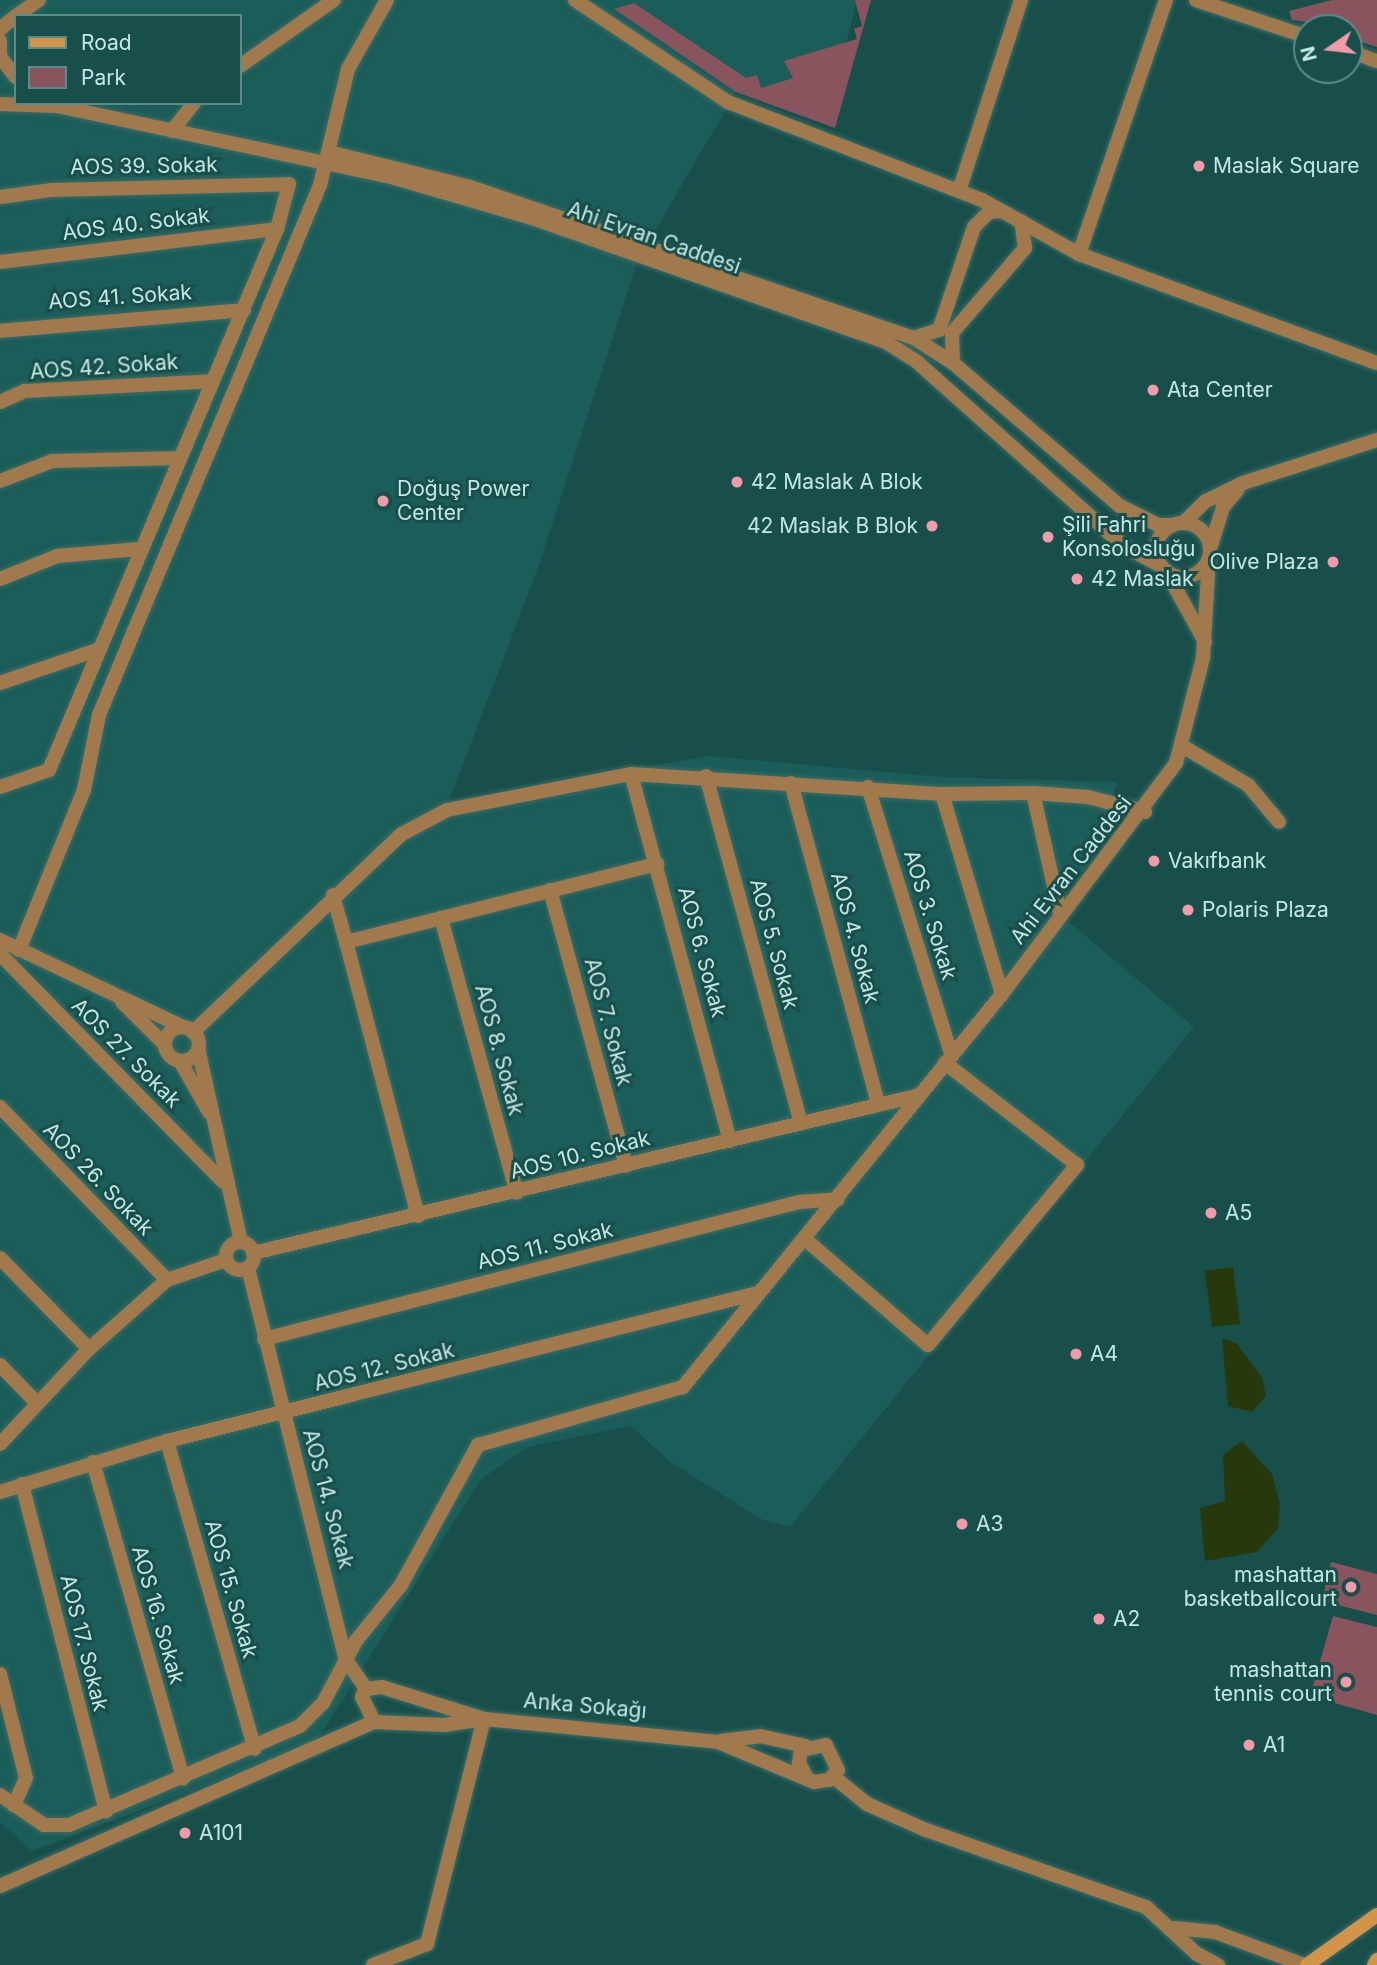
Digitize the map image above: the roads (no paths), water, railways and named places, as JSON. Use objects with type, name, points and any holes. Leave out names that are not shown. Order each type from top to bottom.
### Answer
[{"type":"street","points":[[19,14],[39,0]]},
{"type":"street","points":[[242,65],[334,0]]},
{"type":"street","points":[[19,950],[84,790],[99,715],[328,159],[348,69],[387,0]]},
{"type":"street","points":[[575,0],[728,102],[959,191],[1021,221],[1079,254],[1377,363]]},
{"type":"street","points":[[959,191],[1021,0]]},
{"type":"street","points":[[1079,254],[1166,0]]},
{"type":"street","points":[[1196,0],[1293,32]]},
{"type":"street","points":[[0,29],[14,18]]},
{"type":"street","points":[[0,41],[0,59],[14,75]]},
{"type":"street","name":"Ahi Evran Caddesi","points":[[55,105],[172,131],[470,187],[914,338],[953,363],[1120,506],[1158,525],[1178,524]]},
{"type":"street","points":[[172,131],[192,105]]},
{"type":"street","name":"Ahi Evran Caddesi","points":[[328,159],[530,217],[884,341],[916,361],[1124,546],[1163,568]]},
{"type":"street","points":[[0,184],[16,193]]},
{"type":"street","name":"AOS 39. Sokak","points":[[0,197],[16,193],[289,184],[277,229]]},
{"type":"street","points":[[914,338],[946,321],[974,227],[989,212],[1001,211]]},
{"type":"street","points":[[953,363],[952,333],[1025,248],[1021,221]]},
{"type":"street","points":[[0,787],[49,770],[97,650],[277,229]]},
{"type":"street","name":"AOS 40. Sokak","points":[[0,262],[277,229]]},
{"type":"street","name":"AOS 41. Sokak","points":[[0,331],[244,310]]},
{"type":"street","name":"AOS 42. Sokak","points":[[0,402],[26,391],[213,381]]},
{"type":"street","points":[[1205,643],[1163,568],[1157,543],[1206,501],[1244,483],[1377,440]]},
{"type":"street","points":[[0,481],[52,461],[180,458]]},
{"type":"street","name":"Ahi Evran Caddesi","points":[[0,1795],[44,1825],[69,1825],[255,1749],[308,1718],[345,1660],[401,1585],[478,1446],[683,1387],[838,1199],[916,1096],[1002,994],[1060,913],[1145,812],[1182,746],[1205,643],[1210,554],[1223,507],[1244,483]]},
{"type":"street","points":[[1163,568],[1191,576],[1210,554],[1205,534],[1178,524]]},
{"type":"street","points":[[0,579],[57,556],[140,549]]},
{"type":"street","points":[[0,683],[97,650]]},
{"type":"street","points":[[1182,746],[1248,785],[1279,822]]},
{"type":"street","points":[[165,1045],[168,1034],[188,1029],[402,835],[447,810],[631,774],[706,776],[942,794],[1033,793],[1088,797],[1145,812]]},
{"type":"street","name":"AOS 6. Sokak","points":[[631,774],[730,1141]]},
{"type":"street","name":"AOS 5. Sokak","points":[[706,776],[801,1124]]},
{"type":"street","name":"AOS 4. Sokak","points":[[791,783],[878,1104]]},
{"type":"street","name":"AOS 3. Sokak","points":[[868,787],[948,1060]]},
{"type":"street","points":[[1033,793],[1060,913]]},
{"type":"street","points":[[942,794],[1002,994]]},
{"type":"street","points":[[346,942],[657,864]]},
{"type":"street","name":"AOS 7. Sokak","points":[[550,890],[626,1166]]},
{"type":"street","points":[[333,895],[418,1216]]},
{"type":"street","name":"AOS 8. Sokak","points":[[441,918],[517,1193]]},
{"type":"street","points":[[0,940],[121,1001],[188,1029],[198,1048],[223,1182],[241,1242],[253,1253],[248,1268],[235,1269],[226,1260]]},
{"type":"street","name":"AOS 27. Sokak","points":[[0,954],[223,1182]]},
{"type":"street","points":[[121,1001],[180,1061],[209,1112]]},
{"type":"street","points":[[180,1061],[198,1048]]},
{"type":"street","points":[[805,1239],[929,1345],[1077,1165],[948,1060]]},
{"type":"street","name":"AOS 10. Sokak","points":[[253,1253],[517,1193],[916,1096]]},
{"type":"street","name":"AOS 26. Sokak","points":[[0,1107],[167,1280]]},
{"type":"street","name":"AOS 11. Sokak","points":[[264,1339],[799,1202],[838,1199]]},
{"type":"street","points":[[226,1260],[229,1247],[241,1242]]},
{"type":"street","points":[[0,1258],[89,1349]]},
{"type":"street","points":[[0,1444],[89,1349],[167,1280],[226,1260]]},
{"type":"street","name":"AOS 14. Sokak","points":[[248,1268],[345,1660]]},
{"type":"street","name":"AOS 12. Sokak","points":[[0,1492],[167,1441],[284,1415],[758,1293]]},
{"type":"street","points":[[0,1365],[37,1403]]},
{"type":"street","name":"AOS 15. Sokak","points":[[167,1441],[255,1749]]},
{"type":"street","name":"AOS 16. Sokak","points":[[93,1462],[183,1778]]},
{"type":"street","name":"AOS 17. Sokak","points":[[22,1485],[106,1811]]},
{"type":"street","points":[[0,1886],[374,1722],[364,1693],[345,1660]]},
{"type":"street","points":[[0,1674],[26,1778],[14,1805]]},
{"type":"street","points":[[364,1693],[382,1687],[484,1719],[426,1944],[373,1965]]},
{"type":"street","name":"Anka Sokağı","points":[[374,1722],[444,1725],[484,1719],[718,1742],[811,1780]]},
{"type":"street","points":[[718,1742],[760,1736],[805,1746],[820,1743],[832,1750],[834,1777]]},
{"type":"street","points":[[805,1746],[799,1763],[811,1780],[834,1777],[892,1816],[1092,1885],[1146,1907],[1175,1928],[1197,1954],[1218,1965]]},
{"type":"street","points":[[1308,1964],[1377,1915]]},
{"type":"street","points":[[1175,1928],[1215,1932],[1308,1964],[1333,1965]]},
{"type":"street","points":[[1374,1965],[1377,1960]]},
{"type":"place","name":"Maslak Square","points":[[1199,166]]},
{"type":"place","name":"Ata Center","points":[[1153,390]]},
{"type":"place","name":"42 Maslak A Blok","points":[[737,482]]},
{"type":"place","name":"Doğuş Power Center","points":[[383,501]]},
{"type":"place","name":"42 Maslak B Blok","points":[[932,526]]},
{"type":"place","name":"Şili Fahri Konsolosluğu","points":[[1048,537]]},
{"type":"place","name":"Olive Plaza","points":[[1333,562]]},
{"type":"place","name":"42 Maslak","points":[[1077,579]]},
{"type":"place","name":"Vakıfbank","points":[[1154,861]]},
{"type":"place","name":"Polaris Plaza","points":[[1188,910]]},
{"type":"place","name":"A5","points":[[1211,1213]]},
{"type":"place","name":"A4","points":[[1076,1354]]},
{"type":"place","name":"A3","points":[[962,1524]]},
{"type":"place","name":"mashattan basketballcourt","points":[[1351,1587]]},
{"type":"place","name":"A2","points":[[1099,1619]]},
{"type":"place","name":"mashattan tennis court","points":[[1346,1682]]},
{"type":"place","name":"A1","points":[[1249,1745]]},
{"type":"place","name":"A101","points":[[185,1833]]}]
